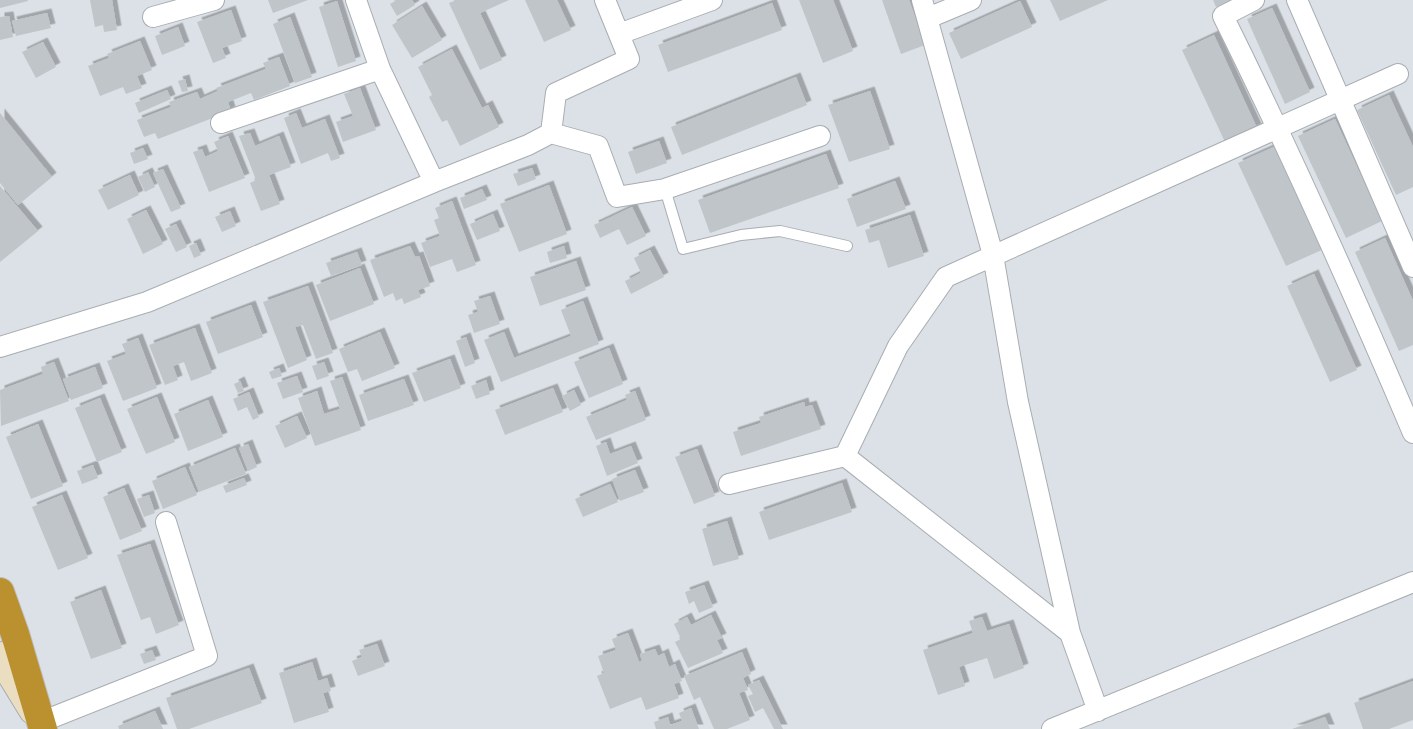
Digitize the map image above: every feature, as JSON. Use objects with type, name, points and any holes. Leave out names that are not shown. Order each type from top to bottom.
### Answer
[{"type":"highway","points":[[0,592],[15,634],[42,726]]},
{"type":"main road","points":[[0,656],[42,726]]},
{"type":"street","points":[[153,17],[214,0]]},
{"type":"street","points":[[356,0],[380,69],[434,182]]},
{"type":"street","points":[[551,133],[556,93],[629,59],[605,0]]},
{"type":"street","points":[[619,34],[712,0]]},
{"type":"street","points":[[971,0],[925,9],[993,255],[1018,402],[1070,633],[1098,711]]},
{"type":"street","points":[[1254,0],[1223,16],[1278,128],[1361,311],[1413,433]]},
{"type":"street","points":[[1297,0],[1413,267]]},
{"type":"street","points":[[221,123],[380,69]]},
{"type":"street","points":[[845,456],[898,346],[946,277],[1398,74]]},
{"type":"street","points":[[0,348],[147,302],[434,182],[528,145],[551,133],[598,146],[617,197],[665,189],[820,136]]},
{"type":"street","points":[[729,484],[845,456]]},
{"type":"street","points":[[845,456],[1070,633]]},
{"type":"street","points":[[42,726],[207,656],[166,522]]},
{"type":"street","points":[[1052,729],[1413,582]]},
{"type":"lane","points":[[665,189],[683,249],[741,235],[780,231],[848,246]]},
{"type":"building","points":[[0,0],[28,0],[28,1],[0,8]]},
{"type":"building","points":[[90,0],[112,0],[117,30],[104,32],[103,25],[95,27]]},
{"type":"building","points":[[268,0],[308,0],[273,13]]},
{"type":"building","points":[[397,0],[412,0],[415,5],[397,16],[390,4]]},
{"type":"building","points":[[457,0],[509,0],[480,13],[502,60],[480,70],[449,3]]},
{"type":"building","points":[[525,0],[557,0],[571,30],[544,42]]},
{"type":"building","points":[[799,0],[833,0],[853,51],[823,63]]},
{"type":"building","points":[[882,0],[909,0],[925,45],[901,54]]},
{"type":"building","points":[[1050,0],[1108,0],[1060,21]]},
{"type":"building","points":[[1213,0],[1233,0],[1216,7]]},
{"type":"building","points":[[337,1],[356,61],[338,67],[319,7]]},
{"type":"building","points":[[1020,1],[1032,27],[961,59],[949,33]]},
{"type":"building","points":[[772,3],[782,30],[668,72],[658,45]]},
{"type":"building","points":[[422,6],[442,40],[412,58],[392,25]]},
{"type":"building","points":[[1272,8],[1310,92],[1285,104],[1247,19]]},
{"type":"building","points":[[231,10],[242,41],[222,48],[226,58],[213,63],[197,22]]},
{"type":"building","points":[[47,13],[51,28],[16,36],[12,21]]},
{"type":"building","points":[[9,16],[13,37],[0,40],[0,17]]},
{"type":"building","points":[[290,17],[312,77],[295,83],[273,24]]},
{"type":"building","points":[[178,27],[185,46],[162,55],[155,36]]},
{"type":"building","points":[[1214,35],[1257,128],[1225,142],[1182,50]]},
{"type":"building","points":[[140,41],[152,70],[137,76],[142,88],[126,94],[123,87],[100,96],[88,66],[109,58],[107,54]]},
{"type":"building","points":[[43,42],[56,67],[36,78],[22,52]]},
{"type":"building","points":[[452,49],[482,108],[488,105],[499,127],[460,146],[447,120],[442,122],[429,97],[432,95],[418,67]]},
{"type":"building","points":[[279,57],[290,86],[254,100],[251,93],[228,102],[231,111],[158,139],[155,133],[144,137],[137,120],[171,107],[169,102],[197,92],[200,99],[218,91],[216,88],[266,69],[263,63]]},
{"type":"building","points":[[796,77],[807,105],[682,155],[671,127]]},
{"type":"building","points":[[185,79],[188,91],[182,92],[178,81]]},
{"type":"building","points":[[360,88],[376,130],[343,142],[336,122],[353,116],[344,94]]},
{"type":"building","points":[[167,90],[171,99],[139,113],[135,103]]},
{"type":"building","points":[[870,91],[890,149],[849,162],[828,105]]},
{"type":"building","points":[[1389,95],[1413,147],[1413,187],[1396,195],[1357,110]]},
{"type":"building","points":[[0,113],[52,177],[18,205],[0,183]]},
{"type":"building","points":[[296,113],[302,128],[325,119],[340,158],[331,161],[328,153],[301,164],[284,118]]},
{"type":"building","points":[[1335,119],[1382,221],[1346,238],[1298,136]]},
{"type":"building","points":[[250,133],[255,146],[279,136],[291,167],[269,175],[280,204],[261,211],[250,183],[256,180],[239,136]]},
{"type":"building","points":[[228,136],[245,178],[209,192],[193,152],[202,149],[205,157],[218,151],[214,142]]},
{"type":"building","points":[[659,141],[667,163],[636,174],[628,152]]},
{"type":"building","points":[[1276,146],[1324,249],[1286,266],[1238,163]]},
{"type":"building","points":[[143,148],[148,159],[134,164],[130,153]]},
{"type":"building","points":[[826,154],[839,188],[710,233],[698,200]]},
{"type":"building","points":[[532,168],[536,179],[518,186],[513,174]]},
{"type":"building","points":[[163,169],[181,208],[171,212],[153,173]]},
{"type":"building","points":[[148,172],[155,187],[145,192],[138,177]]},
{"type":"building","points":[[130,175],[139,195],[108,210],[98,190]]},
{"type":"building","points":[[895,181],[906,209],[857,227],[847,199]]},
{"type":"building","points":[[549,185],[567,234],[519,252],[500,204]]},
{"type":"building","points":[[0,186],[38,231],[0,262]]},
{"type":"building","points":[[482,189],[487,200],[464,209],[460,198]]},
{"type":"building","points":[[452,201],[476,265],[457,272],[452,259],[430,267],[421,243],[440,236],[434,220],[439,218],[435,208]]},
{"type":"building","points":[[632,207],[646,236],[627,245],[619,229],[600,238],[594,225]]},
{"type":"building","points":[[146,210],[163,244],[143,254],[127,219]]},
{"type":"building","points":[[230,211],[236,226],[222,232],[215,217]]},
{"type":"building","points":[[493,214],[500,231],[477,240],[470,224]]},
{"type":"building","points":[[910,215],[924,256],[888,268],[879,240],[869,243],[865,230]]},
{"type":"building","points":[[176,224],[187,247],[176,252],[165,229]]},
{"type":"building","points":[[1385,238],[1413,301],[1413,345],[1399,351],[1355,252]]},
{"type":"building","points":[[196,243],[201,255],[194,258],[189,246]]},
{"type":"building","points":[[410,246],[415,257],[419,256],[430,286],[418,290],[421,297],[404,304],[402,298],[396,301],[393,293],[384,297],[370,260]]},
{"type":"building","points":[[564,246],[567,258],[550,263],[547,252]]},
{"type":"building","points":[[650,250],[664,277],[631,294],[625,281],[641,273],[634,258]]},
{"type":"building","points":[[357,252],[362,265],[331,276],[326,263]]},
{"type":"building","points":[[576,261],[586,290],[540,306],[530,277]]},
{"type":"building","points":[[360,268],[374,304],[330,321],[316,285]]},
{"type":"building","points":[[1314,274],[1357,370],[1330,382],[1287,286]]},
{"type":"building","points":[[308,286],[333,353],[316,359],[303,325],[295,327],[307,360],[288,368],[263,302]]},
{"type":"building","points":[[490,296],[500,324],[474,333],[468,315],[478,312],[474,301]]},
{"type":"building","points":[[583,301],[599,344],[501,382],[484,340],[504,332],[514,358],[571,336],[561,310]]},
{"type":"building","points":[[251,305],[263,337],[218,354],[206,322]]},
{"type":"building","points":[[195,328],[212,373],[191,381],[184,362],[173,366],[178,380],[165,385],[149,345]]},
{"type":"building","points":[[380,332],[395,368],[362,381],[357,369],[348,372],[339,349]]},
{"type":"building","points":[[466,337],[475,363],[465,367],[456,341]]},
{"type":"building","points":[[138,338],[157,388],[123,401],[107,361],[126,354],[122,344]]},
{"type":"building","points":[[609,348],[623,384],[589,398],[574,362]]},
{"type":"building","points":[[450,359],[461,388],[424,402],[412,373]]},
{"type":"building","points":[[54,362],[69,401],[1,426],[0,390],[43,374],[41,367]]},
{"type":"building","points":[[324,362],[329,376],[317,380],[312,366]]},
{"type":"building","points":[[95,367],[103,388],[71,400],[63,379]]},
{"type":"building","points":[[279,368],[282,376],[272,379],[269,372]]},
{"type":"building","points":[[297,376],[303,392],[283,399],[277,383]]},
{"type":"building","points":[[342,377],[361,430],[315,446],[298,398],[317,391],[324,414],[340,409],[330,381]]},
{"type":"building","points":[[404,379],[414,405],[368,421],[359,395]]},
{"type":"building","points":[[486,380],[490,394],[476,399],[471,386]]},
{"type":"building","points":[[240,381],[244,391],[238,393],[234,384]]},
{"type":"building","points":[[553,388],[563,412],[505,435],[495,410]]},
{"type":"building","points":[[574,390],[581,405],[570,411],[562,396]]},
{"type":"building","points":[[635,391],[646,420],[596,440],[586,417],[627,400],[625,395]]},
{"type":"building","points":[[249,392],[259,417],[253,420],[247,407],[238,411],[233,399]]},
{"type":"building","points":[[157,397],[175,442],[146,454],[127,409]]},
{"type":"building","points":[[100,398],[122,452],[97,462],[75,408]]},
{"type":"building","points":[[208,400],[223,437],[188,451],[174,414]]},
{"type":"building","points":[[804,402],[805,407],[812,405],[821,429],[741,456],[733,432],[761,423],[759,417]]},
{"type":"building","points":[[297,416],[307,438],[285,448],[275,426]]},
{"type":"building","points":[[38,424],[63,486],[31,499],[6,437]]},
{"type":"building","points":[[606,442],[610,454],[631,446],[638,463],[607,476],[596,446]]},
{"type":"building","points":[[248,444],[257,467],[248,471],[239,448]]},
{"type":"building","points":[[235,448],[246,474],[199,492],[189,467]]},
{"type":"building","points":[[697,449],[715,496],[694,504],[675,457]]},
{"type":"building","points":[[93,465],[98,478],[82,484],[77,471]]},
{"type":"building","points":[[185,467],[197,495],[163,509],[152,481]]},
{"type":"building","points":[[635,470],[644,492],[620,501],[612,479]]},
{"type":"building","points":[[244,478],[247,485],[226,493],[223,486]]},
{"type":"building","points":[[842,483],[852,512],[769,540],[759,512]]},
{"type":"building","points":[[610,484],[618,502],[583,517],[575,499]]},
{"type":"building","points":[[124,488],[142,531],[120,540],[103,497]]},
{"type":"building","points":[[62,495],[88,558],[58,570],[32,507]]},
{"type":"building","points":[[149,495],[155,513],[144,517],[137,499]]},
{"type":"building","points":[[727,521],[739,559],[713,566],[702,529]]},
{"type":"building","points":[[150,544],[179,625],[156,634],[150,617],[141,620],[117,555]]},
{"type":"building","points":[[704,585],[713,607],[699,613],[694,601],[689,604],[685,592]]},
{"type":"building","points":[[101,590],[122,648],[91,659],[70,602]]},
{"type":"building","points":[[711,615],[722,638],[717,640],[723,653],[688,668],[675,642],[681,639],[674,624],[687,617],[691,625]]},
{"type":"building","points":[[982,617],[987,631],[1009,624],[1024,668],[994,679],[987,658],[959,667],[965,686],[938,695],[923,650],[973,633],[969,621]]},
{"type":"building","points":[[628,633],[639,662],[642,661],[640,654],[655,649],[658,656],[664,653],[669,667],[675,664],[682,681],[674,684],[679,698],[646,710],[641,697],[610,709],[597,676],[604,673],[598,656],[616,650],[612,639]]},
{"type":"building","points":[[377,644],[385,666],[358,676],[352,661],[362,657],[359,650]]},
{"type":"building","points":[[152,650],[156,660],[144,664],[140,654]]},
{"type":"building","points":[[742,652],[751,674],[743,678],[748,690],[739,693],[750,720],[727,729],[714,729],[700,697],[694,700],[684,676]]},
{"type":"building","points":[[312,662],[318,681],[327,678],[331,691],[323,693],[329,712],[294,723],[279,673]]},
{"type":"building","points":[[249,668],[262,703],[189,729],[177,729],[166,698]]},
{"type":"building","points":[[759,680],[783,729],[774,729],[763,708],[755,712],[748,696],[753,694],[748,685]]},
{"type":"building","points":[[1413,681],[1413,720],[1389,729],[1363,729],[1354,703]]},
{"type":"building","points":[[691,708],[699,729],[656,729],[654,722],[668,717],[670,725],[682,721],[679,713]]},
{"type":"building","points":[[155,711],[163,729],[119,729],[118,726]]},
{"type":"building","points":[[1325,717],[1330,729],[1292,729]]}]
